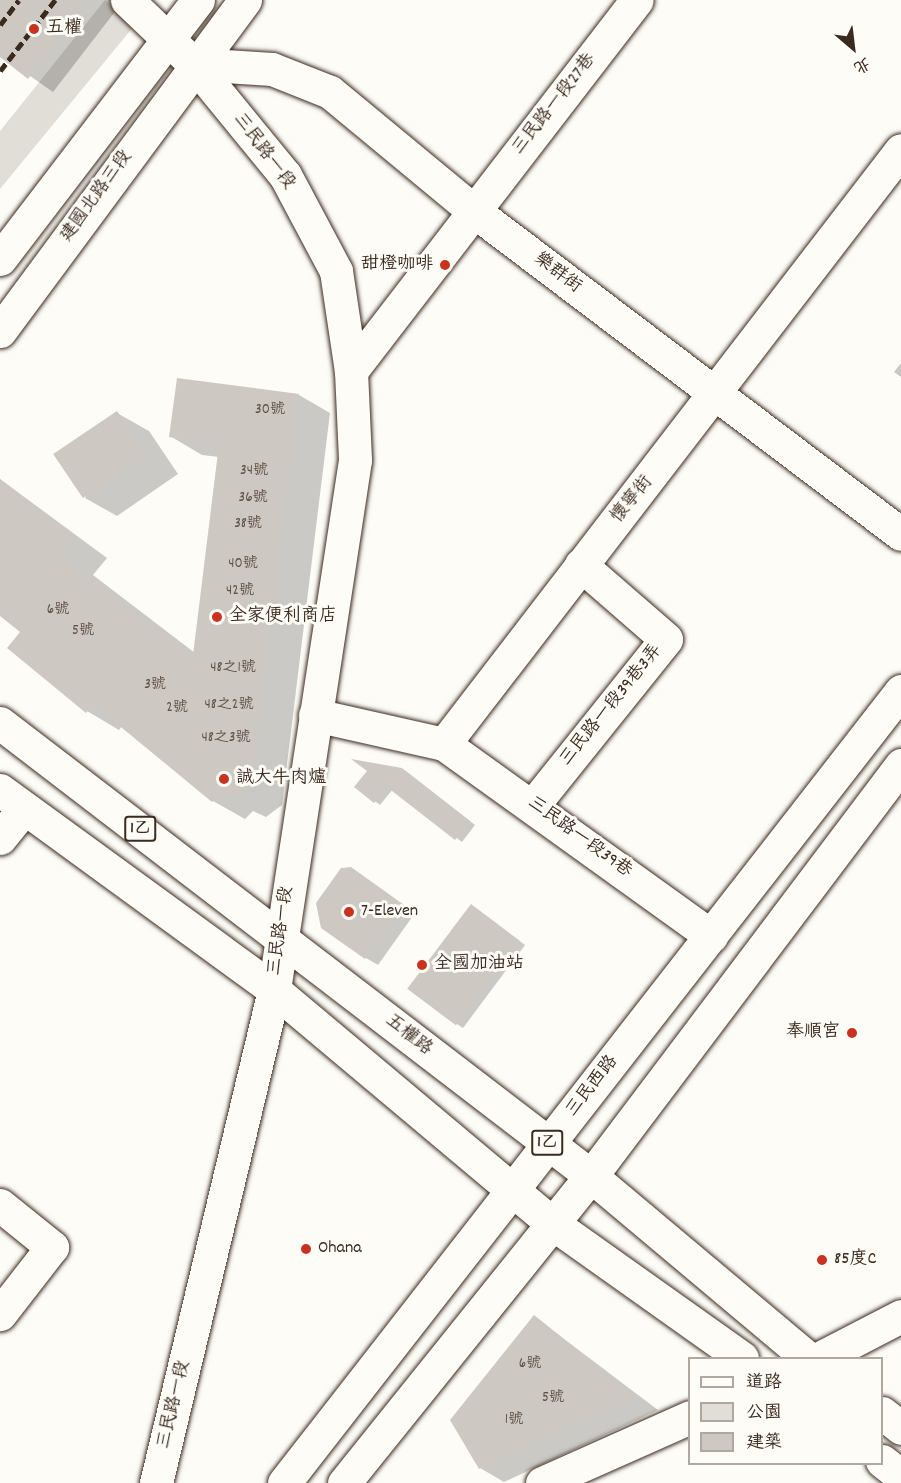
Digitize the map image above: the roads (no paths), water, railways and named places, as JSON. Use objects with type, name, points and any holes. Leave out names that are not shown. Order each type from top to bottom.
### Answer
[{"type":"street","name":"三民路一段","points":[[127,0],[166,41],[194,64],[285,175],[336,271],[351,371],[355,460],[279,936],[274,990],[156,1483]]},
{"type":"street","points":[[0,259],[198,0]]},
{"type":"street","name":"建國北路三段","points":[[0,331],[194,64],[245,0]]},
{"type":"street","name":"三民路一段27巷","points":[[474,211],[637,0]]},
{"type":"street","name":"樂群街","points":[[194,64],[272,69],[330,92],[474,211],[901,534]]},
{"type":"street","name":"懷寧街","points":[[444,744],[716,396],[901,150]]},
{"type":"street","points":[[351,371],[474,211]]},
{"type":"street","name":"三民路一段39巷3弄","points":[[534,804],[666,639],[581,566]]},
{"type":"street","name":"三民西路","points":[[284,1483],[515,1191],[549,1144],[901,691]]},
{"type":"street","points":[[315,715],[444,744]]},
{"type":"street","name":"五權路","points":[[0,723],[591,1176],[806,1357]]},
{"type":"street","name":"三民路一段39巷","points":[[444,744],[534,804],[711,936]]},
{"type":"street","points":[[344,1483],[591,1176],[901,765]]},
{"type":"street","points":[[0,838],[12,799],[274,990],[552,1223],[739,1357]]},
{"type":"street","points":[[0,1205],[52,1247],[0,1314]]},
{"type":"street","points":[[824,1357],[901,1316]]},
{"type":"street","points":[[883,1414],[901,1428]]},
{"type":"street","points":[[542,1483],[688,1418]]},
{"type":"street","points":[[883,1462],[901,1476]]},
{"type":"railway","points":[[0,25],[19,0]]},
{"type":"railway","points":[[0,71],[55,0]]},
{"type":"place","name":"五權","points":[[34,29]]},
{"type":"place","name":"甜橙咖啡","points":[[445,265]]},
{"type":"place","name":"全家便利商店","points":[[217,617]]},
{"type":"place","name":"誠大牛肉爐","points":[[224,779]]},
{"type":"place","name":"7-Eleven","points":[[349,912]]},
{"type":"place","name":"全國加油站","points":[[422,965]]},
{"type":"place","name":"奉順宮","points":[[852,1033]]},
{"type":"place","name":"Ohana","points":[[306,1249]]},
{"type":"place","name":"85度C","points":[[822,1260]]}]
